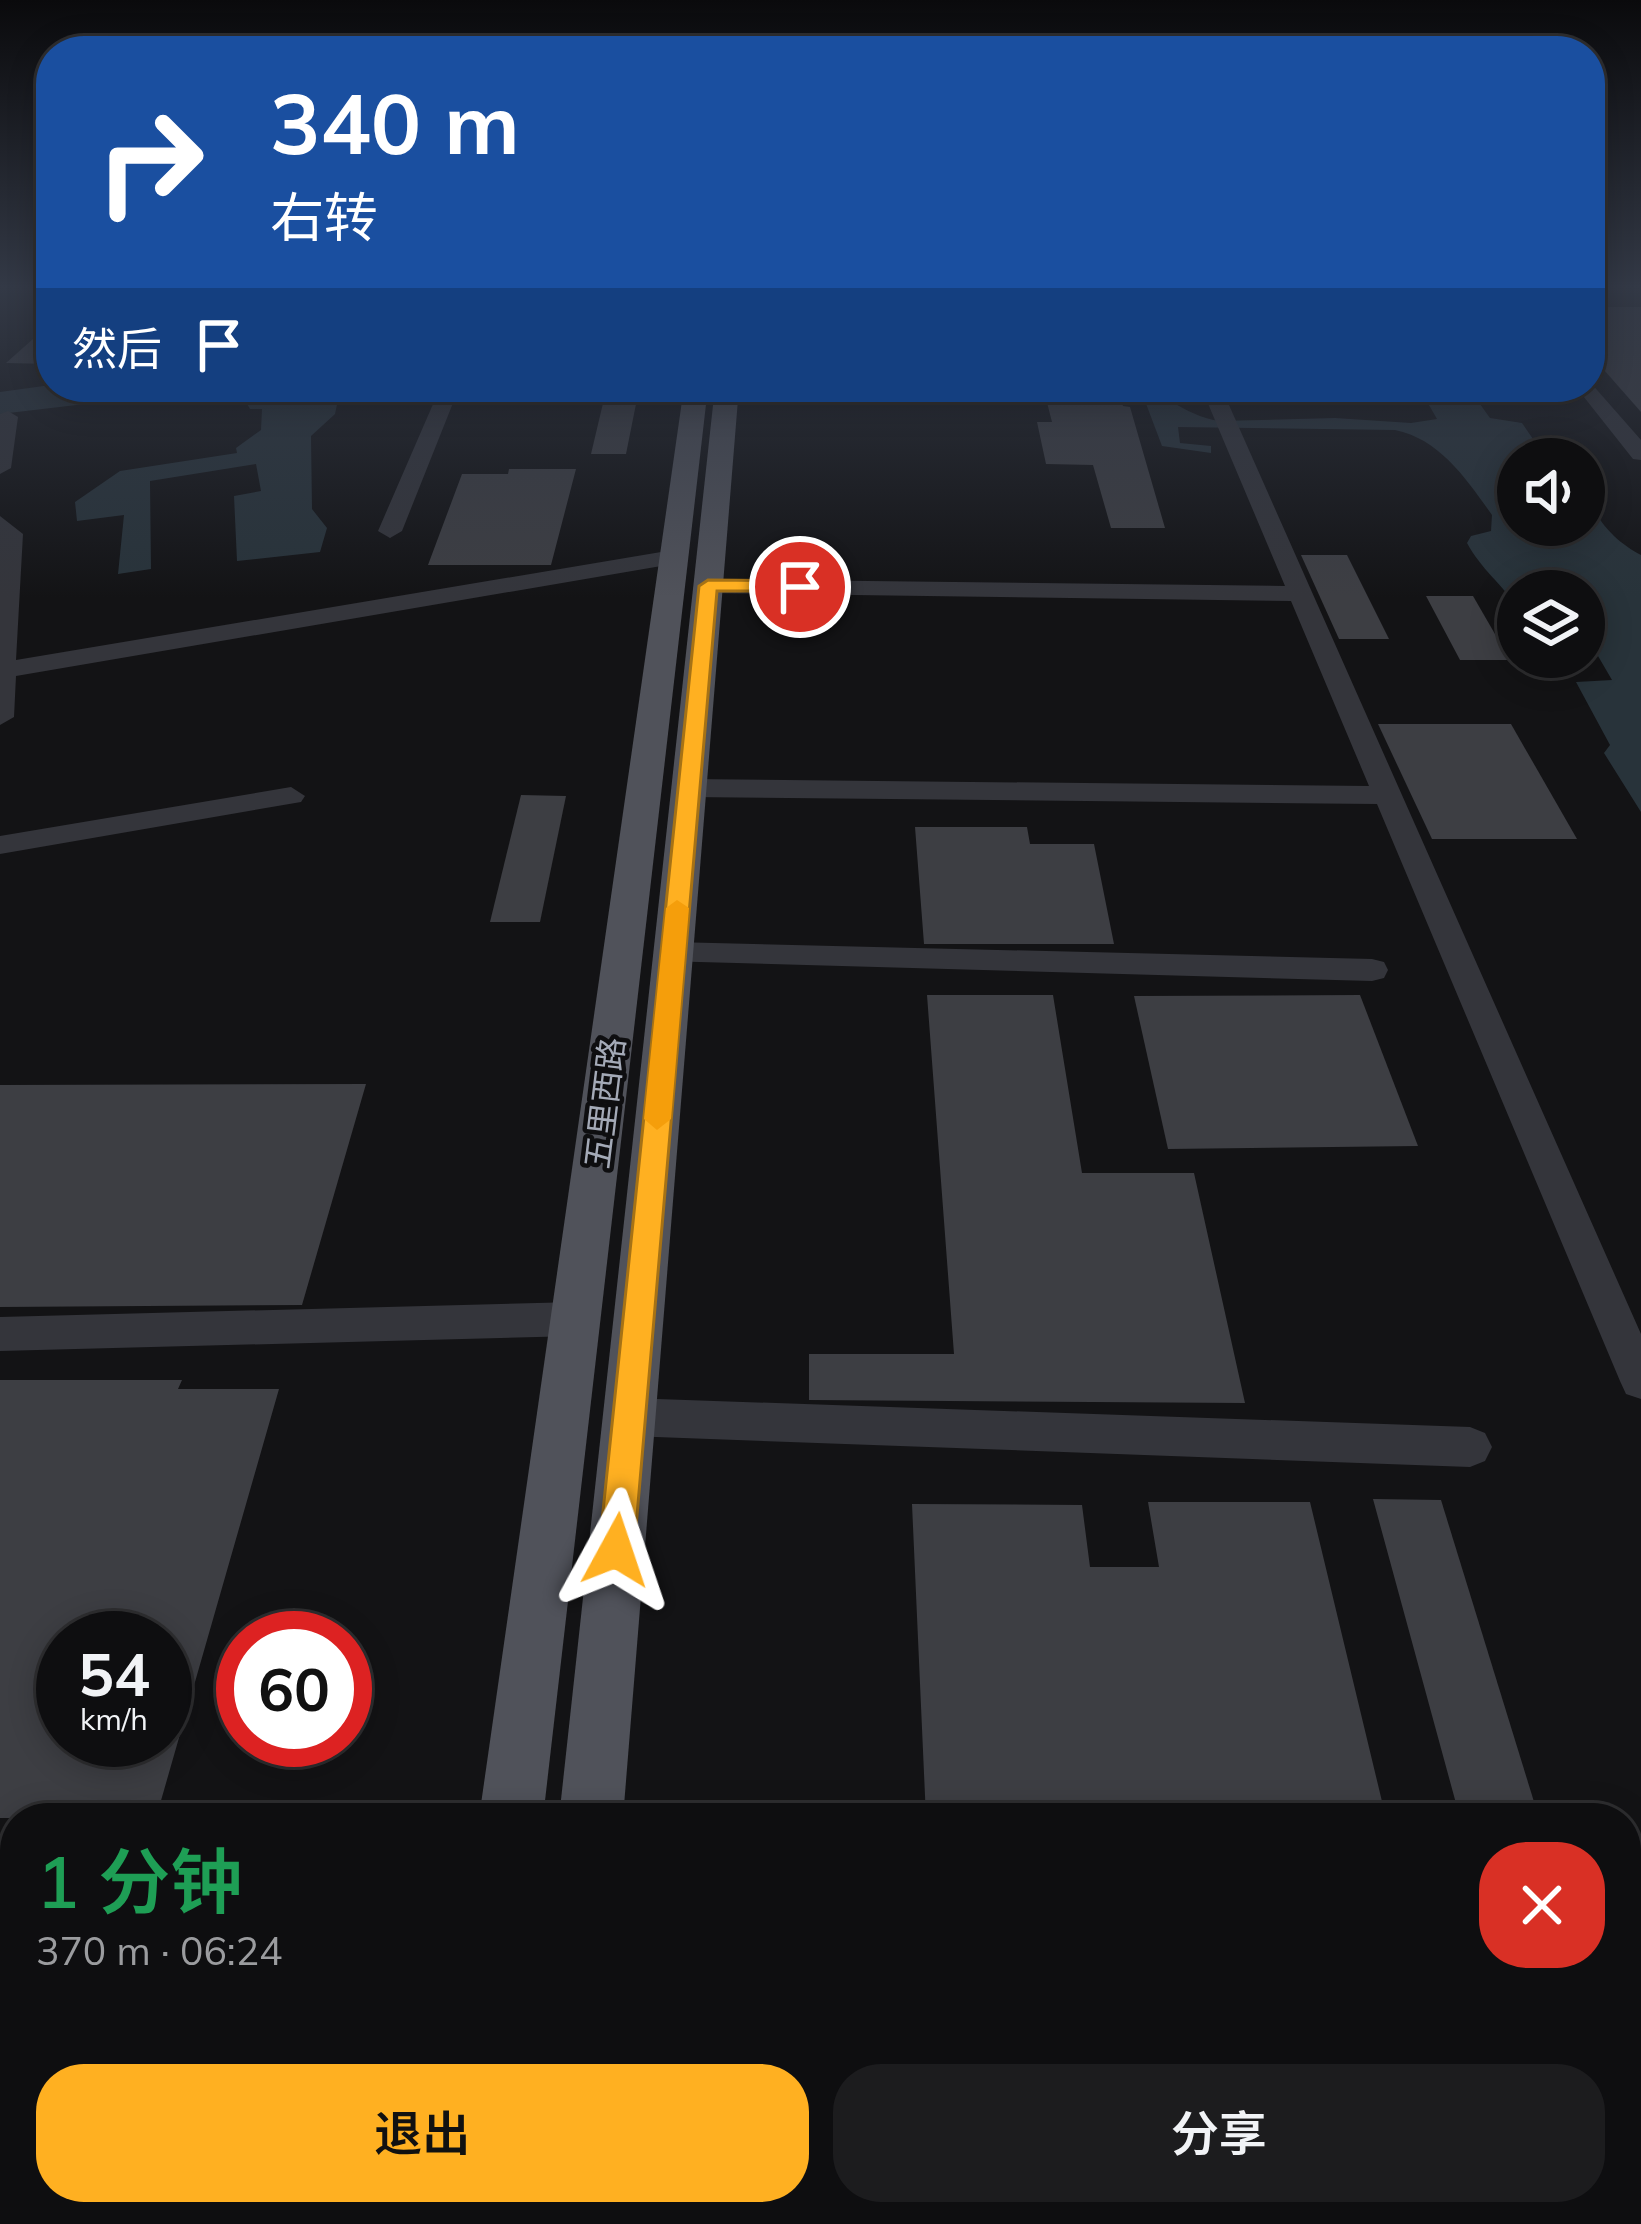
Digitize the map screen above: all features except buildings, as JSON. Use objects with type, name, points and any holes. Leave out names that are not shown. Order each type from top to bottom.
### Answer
[{"type":"main road","name":"五里西路","points":[[513,1803],[694,402]]},
{"type":"main road","name":"五里西路","points":[[592,1803],[726,402]]},
{"type":"street","points":[[390,531],[443,402]]},
{"type":"street","points":[[1217,402],[1641,1382]]},
{"type":"street","points":[[1598,402],[1641,454]]},
{"type":"street","points":[[0,468],[8,417]]},
{"type":"street","points":[[0,523],[11,535],[0,717]]},
{"type":"street","points":[[3,671],[673,557]]},
{"type":"street","points":[[708,586],[1302,594]]},
{"type":"street","points":[[689,788],[1385,795]]},
{"type":"street","points":[[0,845],[291,796]]},
{"type":"street","points":[[673,953],[1372,970]]},
{"type":"street","points":[[0,1334],[576,1319]]},
{"type":"street","points":[[629,1417],[1470,1447]]},
{"type":"shaded area","points":[[36,391],[36,402],[102,402],[0,414],[0,392]]},
{"type":"shaded area","points":[[246,402],[338,402],[335,414],[311,436],[312,509],[327,528],[320,552],[237,561],[234,496],[261,491],[256,464],[150,481],[151,569],[118,574],[124,515],[77,521],[75,502],[120,471],[237,453],[236,448],[261,430],[262,409],[250,409]]},
{"type":"shaded area","points":[[1145,402],[1169,402],[1219,421],[1335,418],[1411,423],[1437,419],[1427,402],[1478,402],[1490,418],[1522,423],[1532,438],[1497,438],[1497,546],[1605,546],[1605,526],[1641,555],[1641,812],[1604,753],[1610,745],[1576,682],[1612,680],[1605,668],[1605,570],[1497,570],[1497,583],[1467,543],[1471,536],[1491,531],[1492,515],[1439,452],[1395,430],[1178,427],[1180,443],[1211,446],[1211,453],[1162,446]]},
{"type":"slow traffic","points":[[657,1119],[677,908]]},
{"type":"route","points":[[616,1550],[708,586],[800,587]]}]
